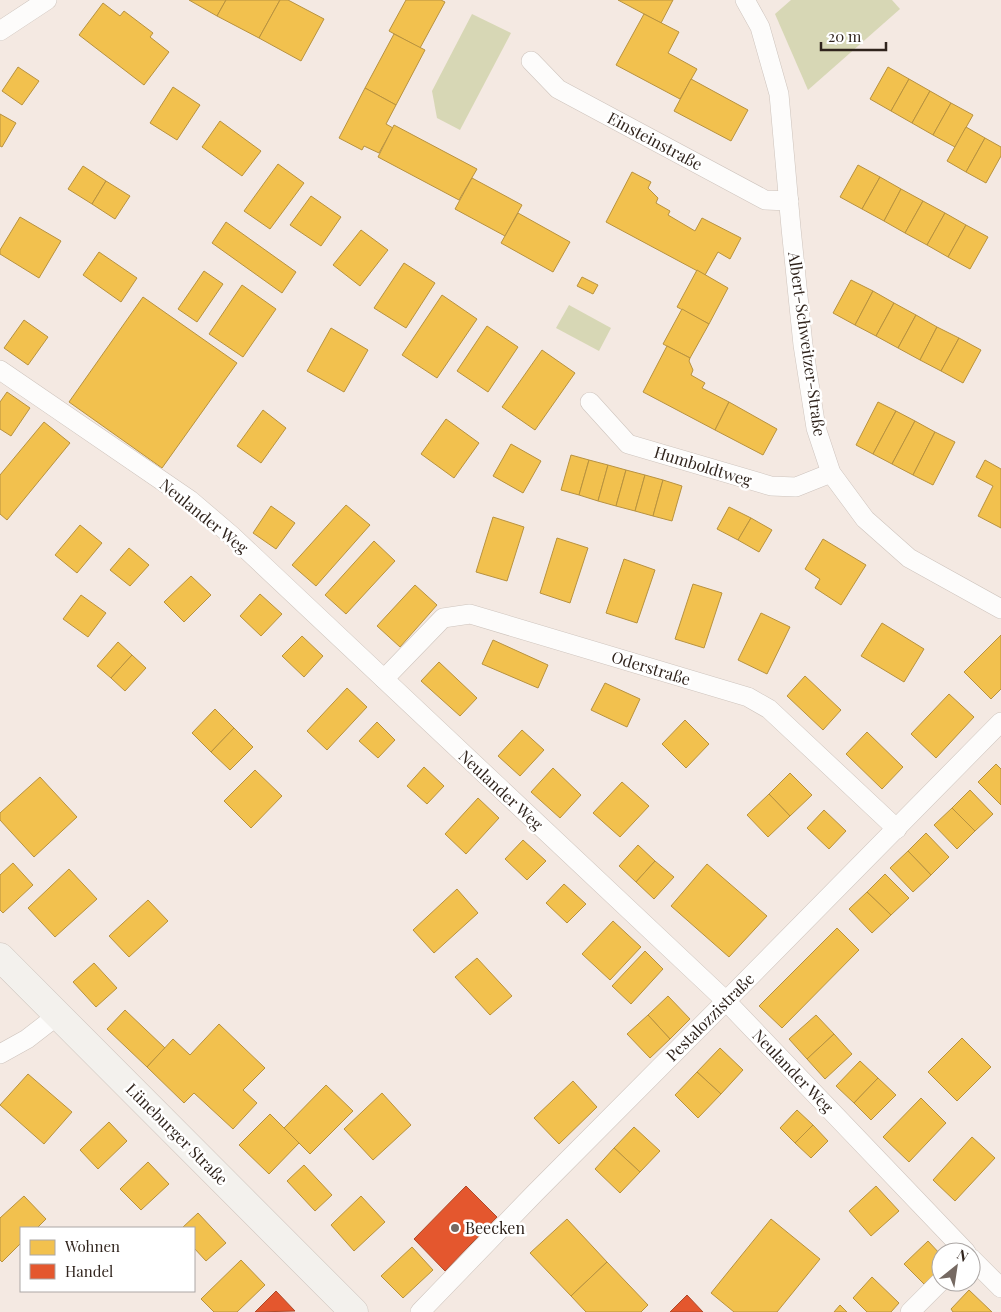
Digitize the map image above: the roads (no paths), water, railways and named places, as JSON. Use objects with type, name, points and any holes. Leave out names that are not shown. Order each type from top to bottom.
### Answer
[{"type":"main road","name":"Lüneburger Straße","points":[[0,957],[354,1312]]},
{"type":"street","points":[[0,31],[47,0]]},
{"type":"street","name":"Albert-Schweitzer-Straße","points":[[746,0],[760,27],[779,94],[804,345],[816,428],[831,473],[865,519],[908,558],[1001,609]]},
{"type":"street","name":"Einsteinstraße","points":[[531,61],[558,89],[765,200],[789,200]]},
{"type":"street","name":"Neulander Weg","points":[[0,370],[190,500],[231,535],[726,1001],[956,1242]]},
{"type":"street","name":"Humboldtweg","points":[[590,402],[628,444],[771,486],[796,487],[831,473]]},
{"type":"street","name":"Oderstraße","points":[[384,680],[442,618],[470,614],[748,697],[769,709],[897,829]]},
{"type":"street","name":"Pestalozzistraße","points":[[420,1312],[535,1193],[1001,722]]},
{"type":"street","points":[[0,1054],[27,1039],[58,1015]]},
{"type":"street","points":[[981,1268],[1001,1288]]},
{"type":"street","points":[[910,1312],[931,1291]]},
{"type":"place","name":"Beecken","points":[[455,1228]]}]
